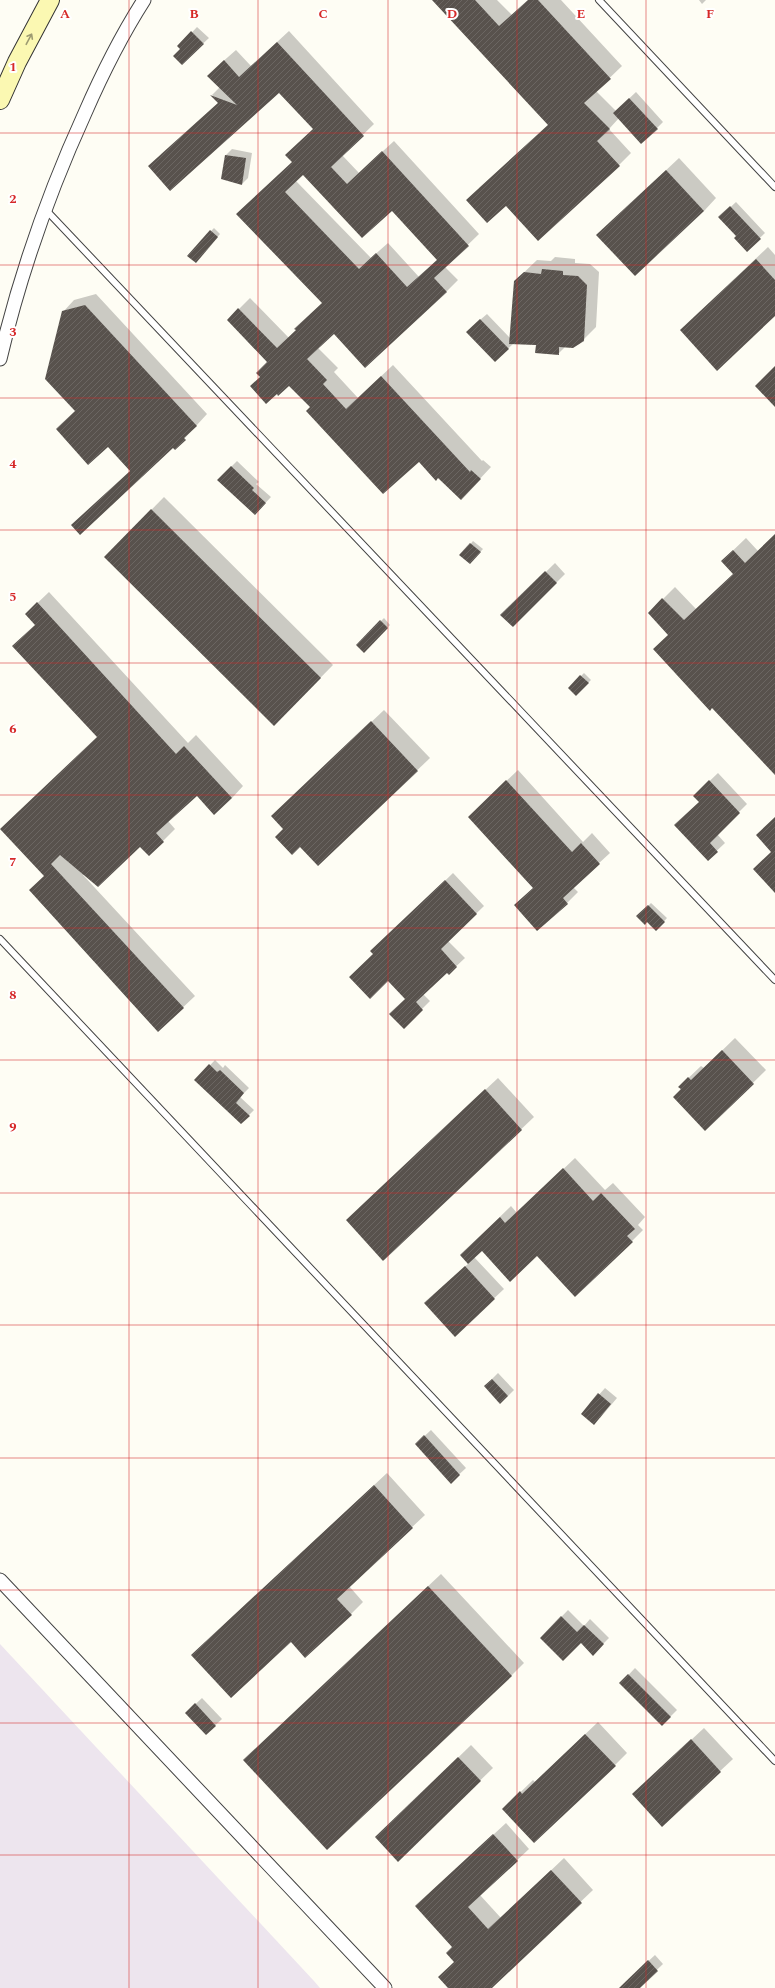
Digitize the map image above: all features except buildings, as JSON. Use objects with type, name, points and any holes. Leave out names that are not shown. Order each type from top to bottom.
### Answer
[{"type":"street","points":[[0,100],[17,62],[50,0]]},
{"type":"street","points":[[0,359],[25,266],[45,208],[71,144],[103,74],[144,0]]},
{"type":"street","points":[[0,1580],[385,1988]]},
{"type":"lane","points":[[599,0],[775,187]]},
{"type":"lane","points":[[45,208],[775,980]]},
{"type":"lane","points":[[0,939],[775,1761]]},
{"type":"shaded area","points":[[0,1644],[314,1981],[320,1988],[0,1988]]}]
